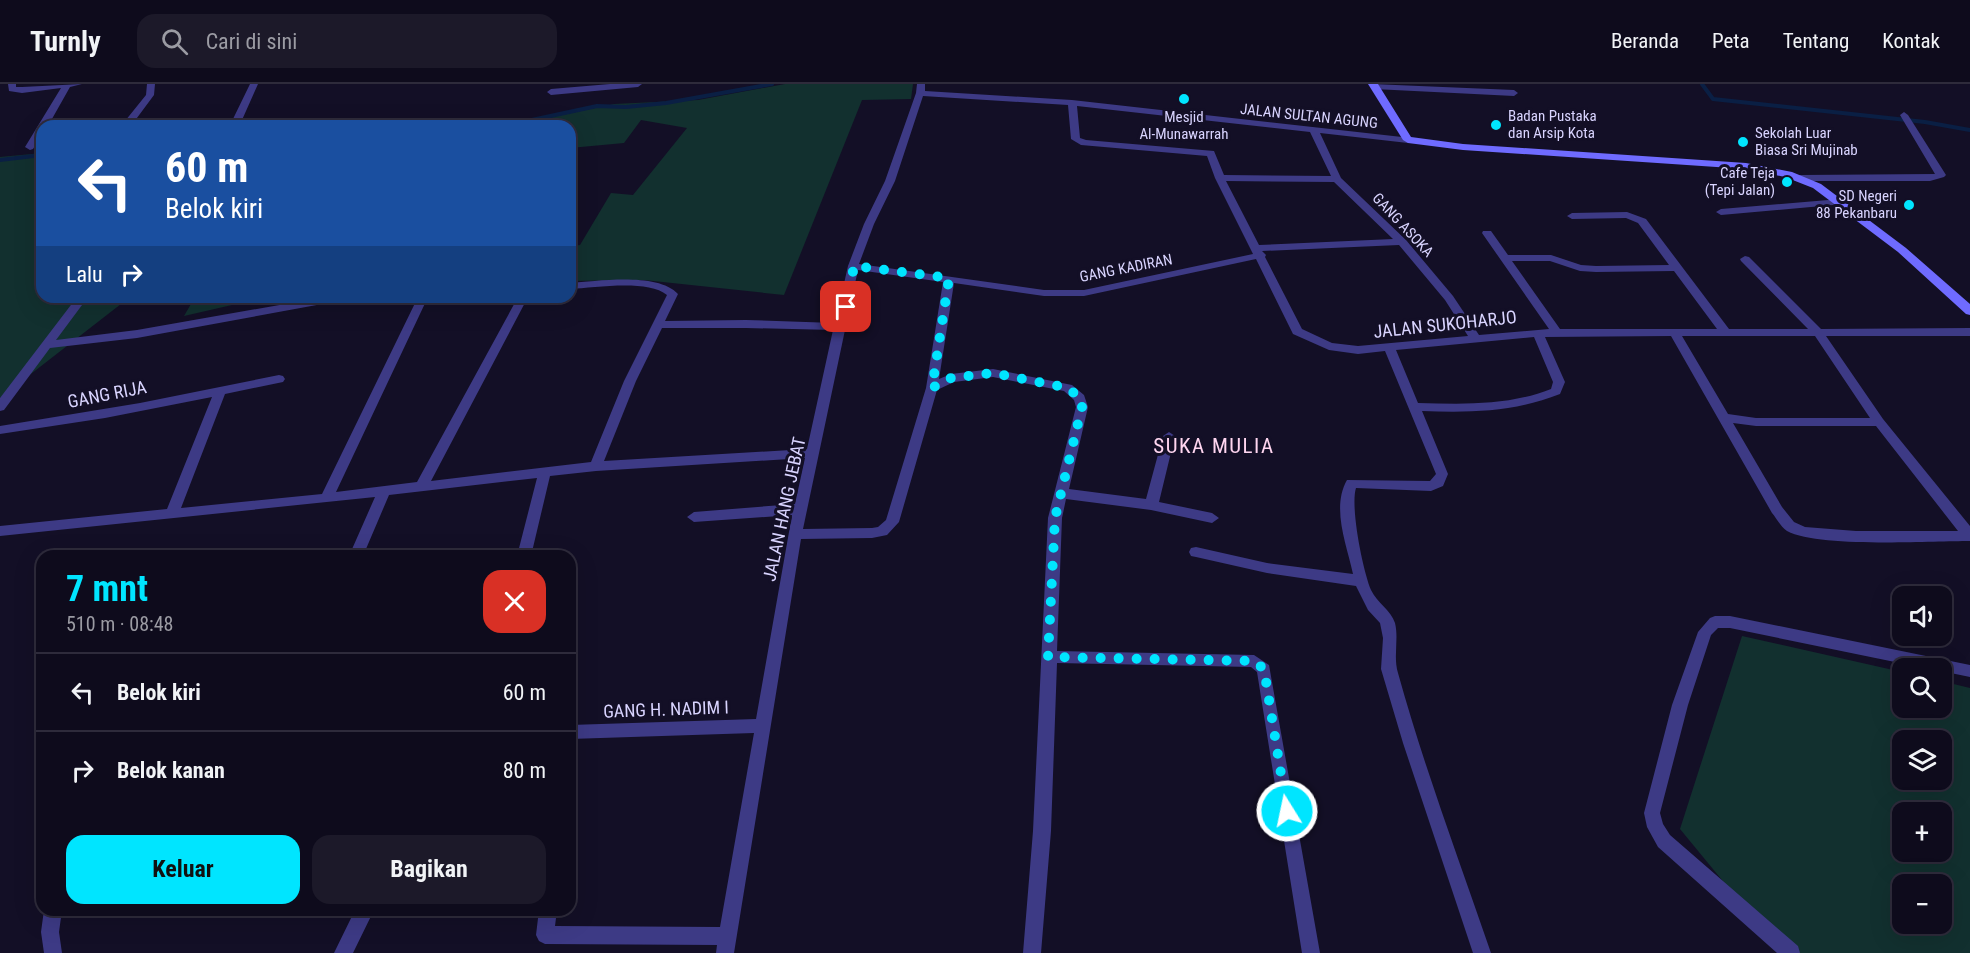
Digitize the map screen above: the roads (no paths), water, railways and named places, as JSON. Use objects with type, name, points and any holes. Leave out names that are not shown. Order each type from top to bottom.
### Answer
[{"type":"main road","points":[[1373,85],[1408,140],[1463,147],[1746,166],[1800,178],[1817,186],[1840,202],[1902,250],[1970,311]]},
{"type":"street","points":[[12,84],[12,88],[22,90],[78,84]]},
{"type":"street","points":[[131,120],[150,95],[152,84]]},
{"type":"street","points":[[237,120],[254,84]]},
{"type":"street","points":[[551,92],[638,84]]},
{"type":"street","points":[[1373,85],[1514,93]]},
{"type":"street","points":[[47,120],[67,86]]},
{"type":"street","name":"JALAN SULTAN AGUNG","points":[[921,88],[1408,140]]},
{"type":"street","name":"JALAN HANG JEBAT","points":[[725,944],[795,534],[854,266],[869,224],[890,181],[921,88]]},
{"type":"street","name":"JALAN SUKOHARJO","points":[[1072,103],[1076,139],[1080,141],[1204,151],[1214,157],[1221,178],[1297,331],[1329,346],[1358,350],[1539,333],[1970,332]]},
{"type":"street","points":[[1800,178],[1930,178],[1941,176],[1904,115]]},
{"type":"street","name":"GANG ASOKA","points":[[1314,130],[1337,179],[1402,242],[1449,298],[1474,338]]},
{"type":"street","points":[[30,147],[36,138]]},
{"type":"street","points":[[1221,178],[1337,179]]},
{"type":"street","points":[[1722,212],[1840,202]]},
{"type":"street","points":[[1572,216],[1636,217],[1642,221],[1725,332]]},
{"type":"street","points":[[1487,233],[1557,333]]},
{"type":"street","name":"GANG KADIRAN","points":[[854,266],[1044,293],[1084,293],[1258,251],[1402,242]]},
{"type":"street","points":[[1504,258],[1551,258],[1580,268],[1596,269],[1677,268]]},
{"type":"street","points":[[1745,259],[1817,331],[1879,422],[1970,536]]},
{"type":"street","points":[[795,534],[872,533],[882,531],[892,522],[932,388],[949,278]]},
{"type":"street","points":[[576,286],[642,284],[665,287],[674,294],[630,381],[596,466]]},
{"type":"street","points":[[0,407],[79,303]]},
{"type":"street","points":[[48,345],[137,334],[310,303]]},
{"type":"street","points":[[327,498],[420,303]]},
{"type":"street","points":[[422,486],[520,303]]},
{"type":"street","points":[[657,325],[746,324],[842,327]]},
{"type":"street","points":[[1674,332],[1777,510],[1789,526],[1803,532],[1856,536],[1970,536]]},
{"type":"street","points":[[1415,407],[1503,406],[1529,401],[1556,391],[1558,382],[1539,333]]},
{"type":"street","points":[[1389,347],[1442,474],[1438,483],[1431,486],[1362,482],[1349,485],[1347,516],[1366,597],[1387,621],[1390,638],[1389,669],[1411,743],[1482,953]]},
{"type":"street","points":[[932,388],[951,378],[993,373],[1068,388],[1080,398],[1082,407],[1055,518],[1042,831],[1032,953]]},
{"type":"street","name":"GANG RIJA","points":[[0,430],[95,417],[279,380]]},
{"type":"street","points":[[172,513],[221,390]]},
{"type":"street","points":[[1723,418],[1756,423],[1879,422]]},
{"type":"street","points":[[1151,505],[1169,436]]},
{"type":"street","points":[[0,531],[327,498],[596,466],[814,453]]},
{"type":"street","points":[[525,550],[545,471]]},
{"type":"street","points":[[359,550],[384,490]]},
{"type":"street","points":[[1060,493],[1151,505],[1212,518]]},
{"type":"street","points":[[694,517],[800,509]]},
{"type":"street","points":[[1196,552],[1267,568],[1361,581]]},
{"type":"street","points":[[1791,953],[1664,841],[1655,827],[1652,813],[1674,727],[1705,632],[1715,622],[1730,622],[1970,671]]},
{"type":"street","points":[[1048,657],[1254,661],[1260,664],[1264,669],[1311,953]]},
{"type":"street","name":"GANG H. NADIM I","points":[[576,732],[763,726]]},
{"type":"street","points":[[52,916],[50,940],[53,953]]},
{"type":"street","points":[[344,953],[361,916]]},
{"type":"street","points":[[547,916],[545,935],[725,944]]},
{"type":"waterway","points":[[532,120],[597,106],[626,107],[666,103],[772,84]]},
{"type":"waterway","points":[[1702,84],[1713,99],[1925,122],[1970,130]]},
{"type":"waterway","points":[[0,160],[36,156]]},
{"type":"place","name":"Mesjid Al-Munawarrah","points":[[1184,99]]},
{"type":"place","name":"Badan Pustaka dan Arsip Kota","points":[[1496,125]]},
{"type":"place","name":"Sekolah Luar Biasa Sri Mujinab","points":[[1743,142]]},
{"type":"place","name":"Cafe Teja (Tepi Jalan)","points":[[1787,182]]},
{"type":"place","name":"SD Negeri 88 Pekanbaru","points":[[1909,205]]},
{"type":"district","name":"SUKA MULIA","points":[[1214,446]]}]
